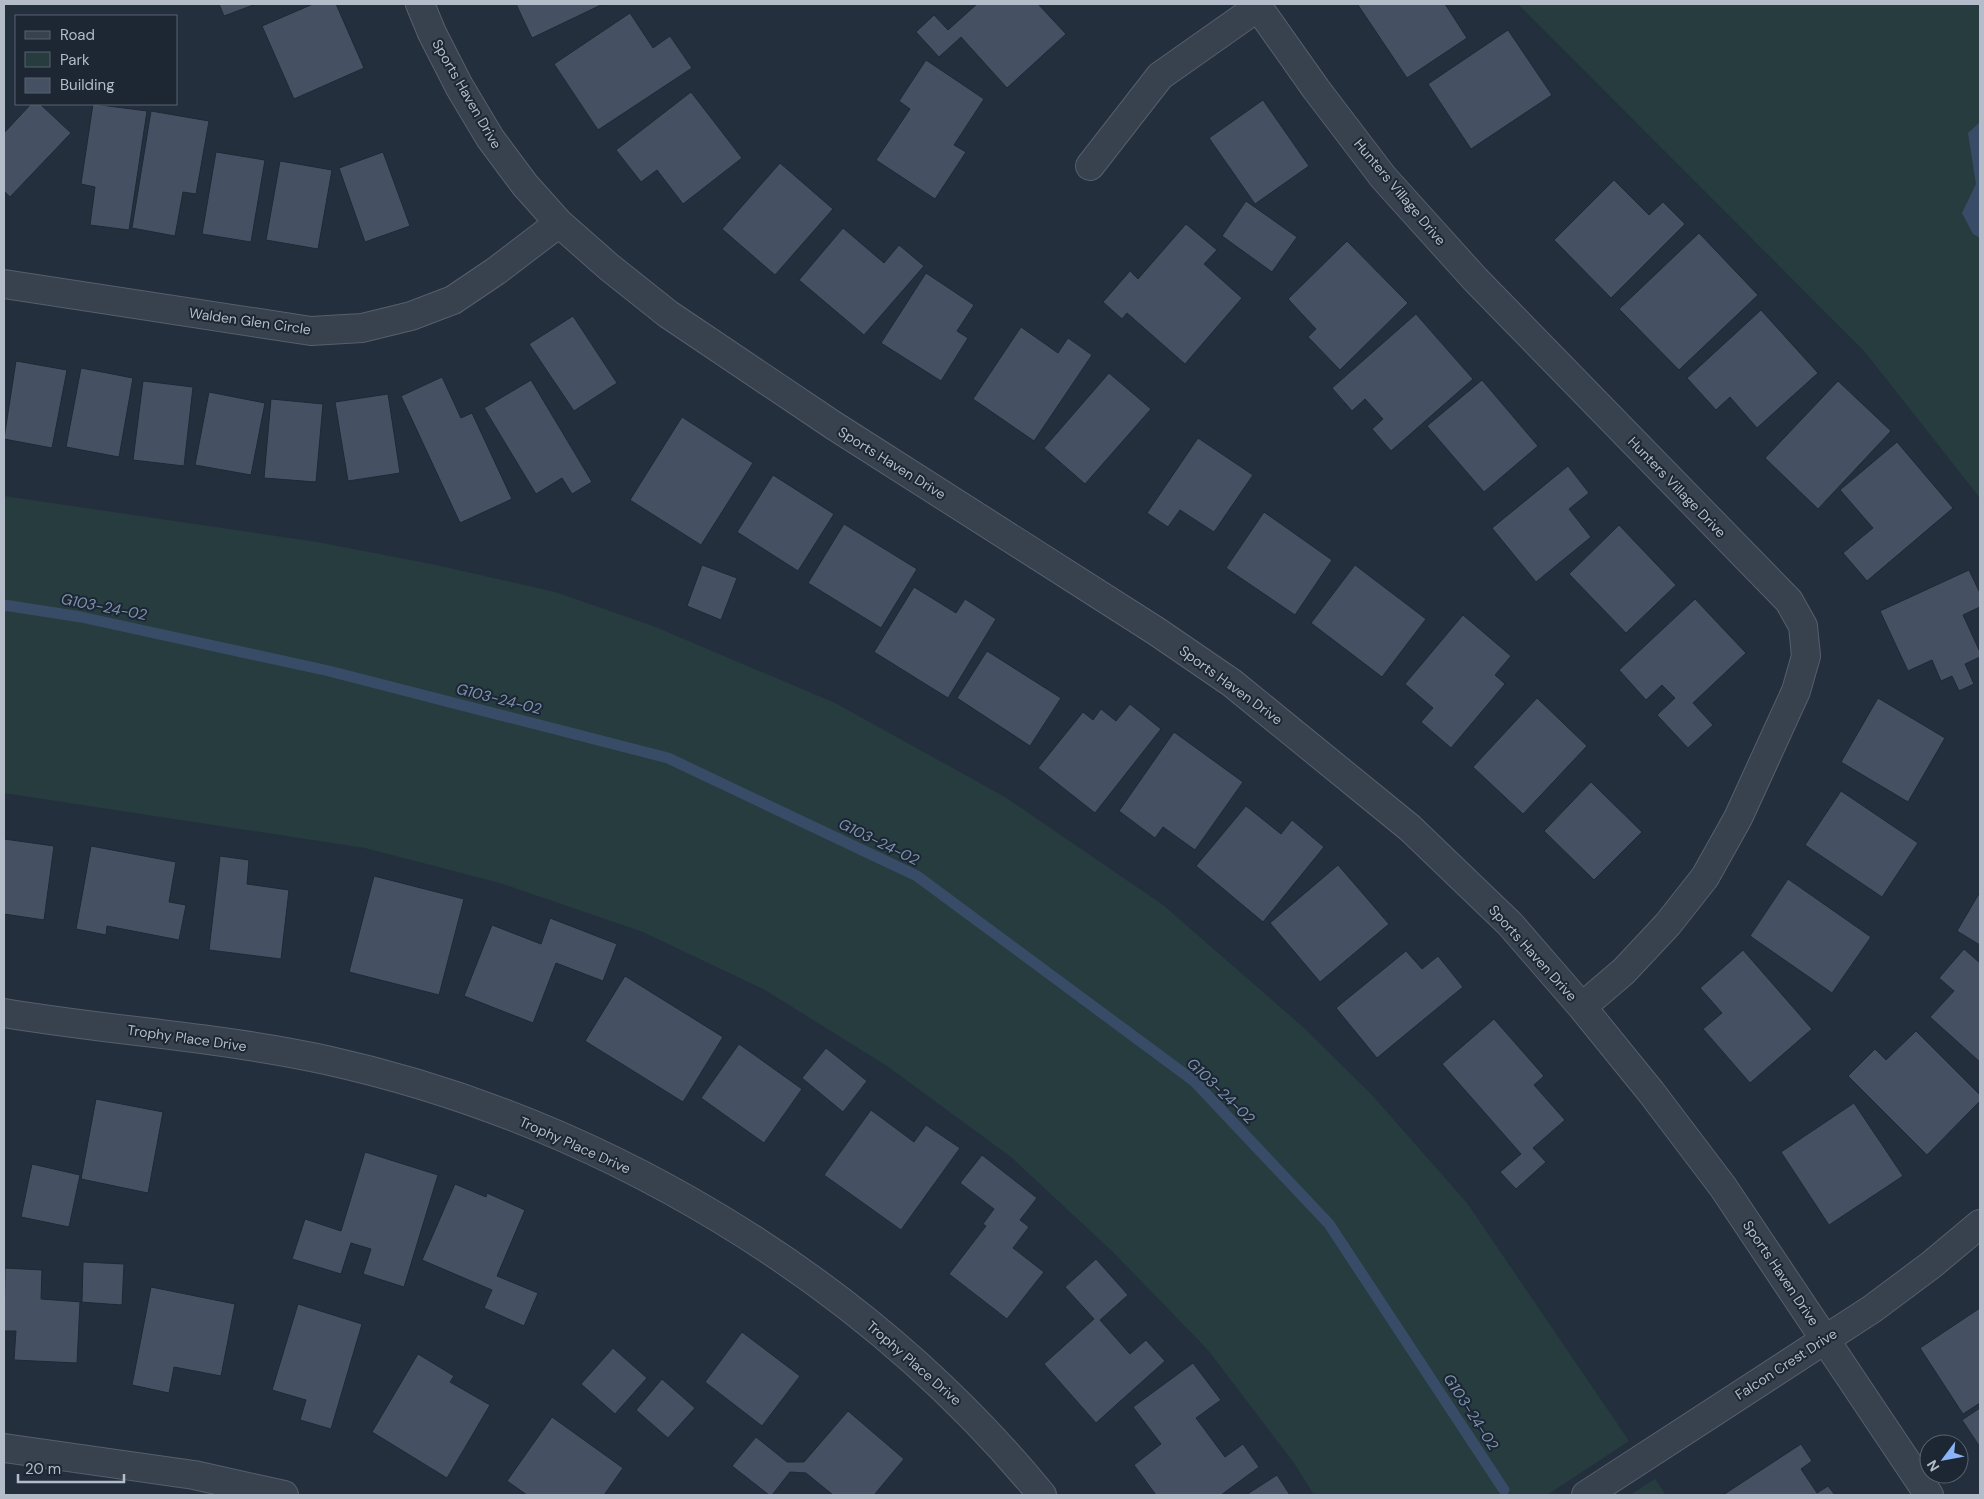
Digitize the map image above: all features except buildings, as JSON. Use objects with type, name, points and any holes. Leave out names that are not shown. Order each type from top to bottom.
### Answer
[{"type":"street","name":"Sports Haven Drive","points":[[420,4],[432,33],[459,86],[490,138],[525,185],[559,223],[609,268],[668,314],[833,425],[1156,631],[1232,683],[1410,828],[1510,924],[1582,1007],[1651,1092],[1723,1187],[1929,1495]]},
{"type":"street","points":[[1090,166],[1160,76],[1257,5]]},
{"type":"street","name":"Hunters Village Drive","points":[[1257,5],[1316,89],[1390,184],[1475,279],[1789,601],[1804,626],[1806,656],[1796,691],[1738,818],[1705,877],[1668,924],[1624,971],[1582,1007]]},
{"type":"street","name":"Walden Glen Circle","points":[[4,284],[311,331],[362,328],[411,316],[454,300],[559,223]]},
{"type":"street","name":"Trophy Place Drive","points":[[5,1018],[245,1046],[326,1060],[414,1083],[507,1115],[588,1148],[740,1230],[809,1277],[886,1336],[961,1404],[1014,1460],[1042,1495]]},
{"type":"street","name":"Falcon Crest Drive","points":[[1586,1495],[1872,1309],[1931,1265],[1980,1224]]},
{"type":"street","points":[[4,1448],[194,1475],[284,1495]]},
{"type":"green space","points":[[1518,4],[1980,4],[1980,498],[1865,352]]},
{"type":"green space","points":[[4,496],[317,542],[436,565],[555,592],[653,626],[835,703],[1005,797],[1163,905],[1304,1028],[1371,1094],[1467,1203],[1629,1441],[1547,1495],[1314,1495],[1294,1463],[1208,1350],[1112,1251],[1011,1157],[887,1066],[765,990],[643,932],[500,883],[365,848],[4,793]]},
{"type":"green space","points":[[1655,1479],[1666,1495],[1630,1495]]},
{"type":"water","points":[[1980,122],[1980,238],[1973,234],[1962,213],[1976,184],[1968,133]]},
{"type":"waterway","name":"G103-24-02","points":[[4,605],[81,617],[329,671],[668,758],[917,876],[1194,1081],[1329,1224],[1504,1490]]}]
